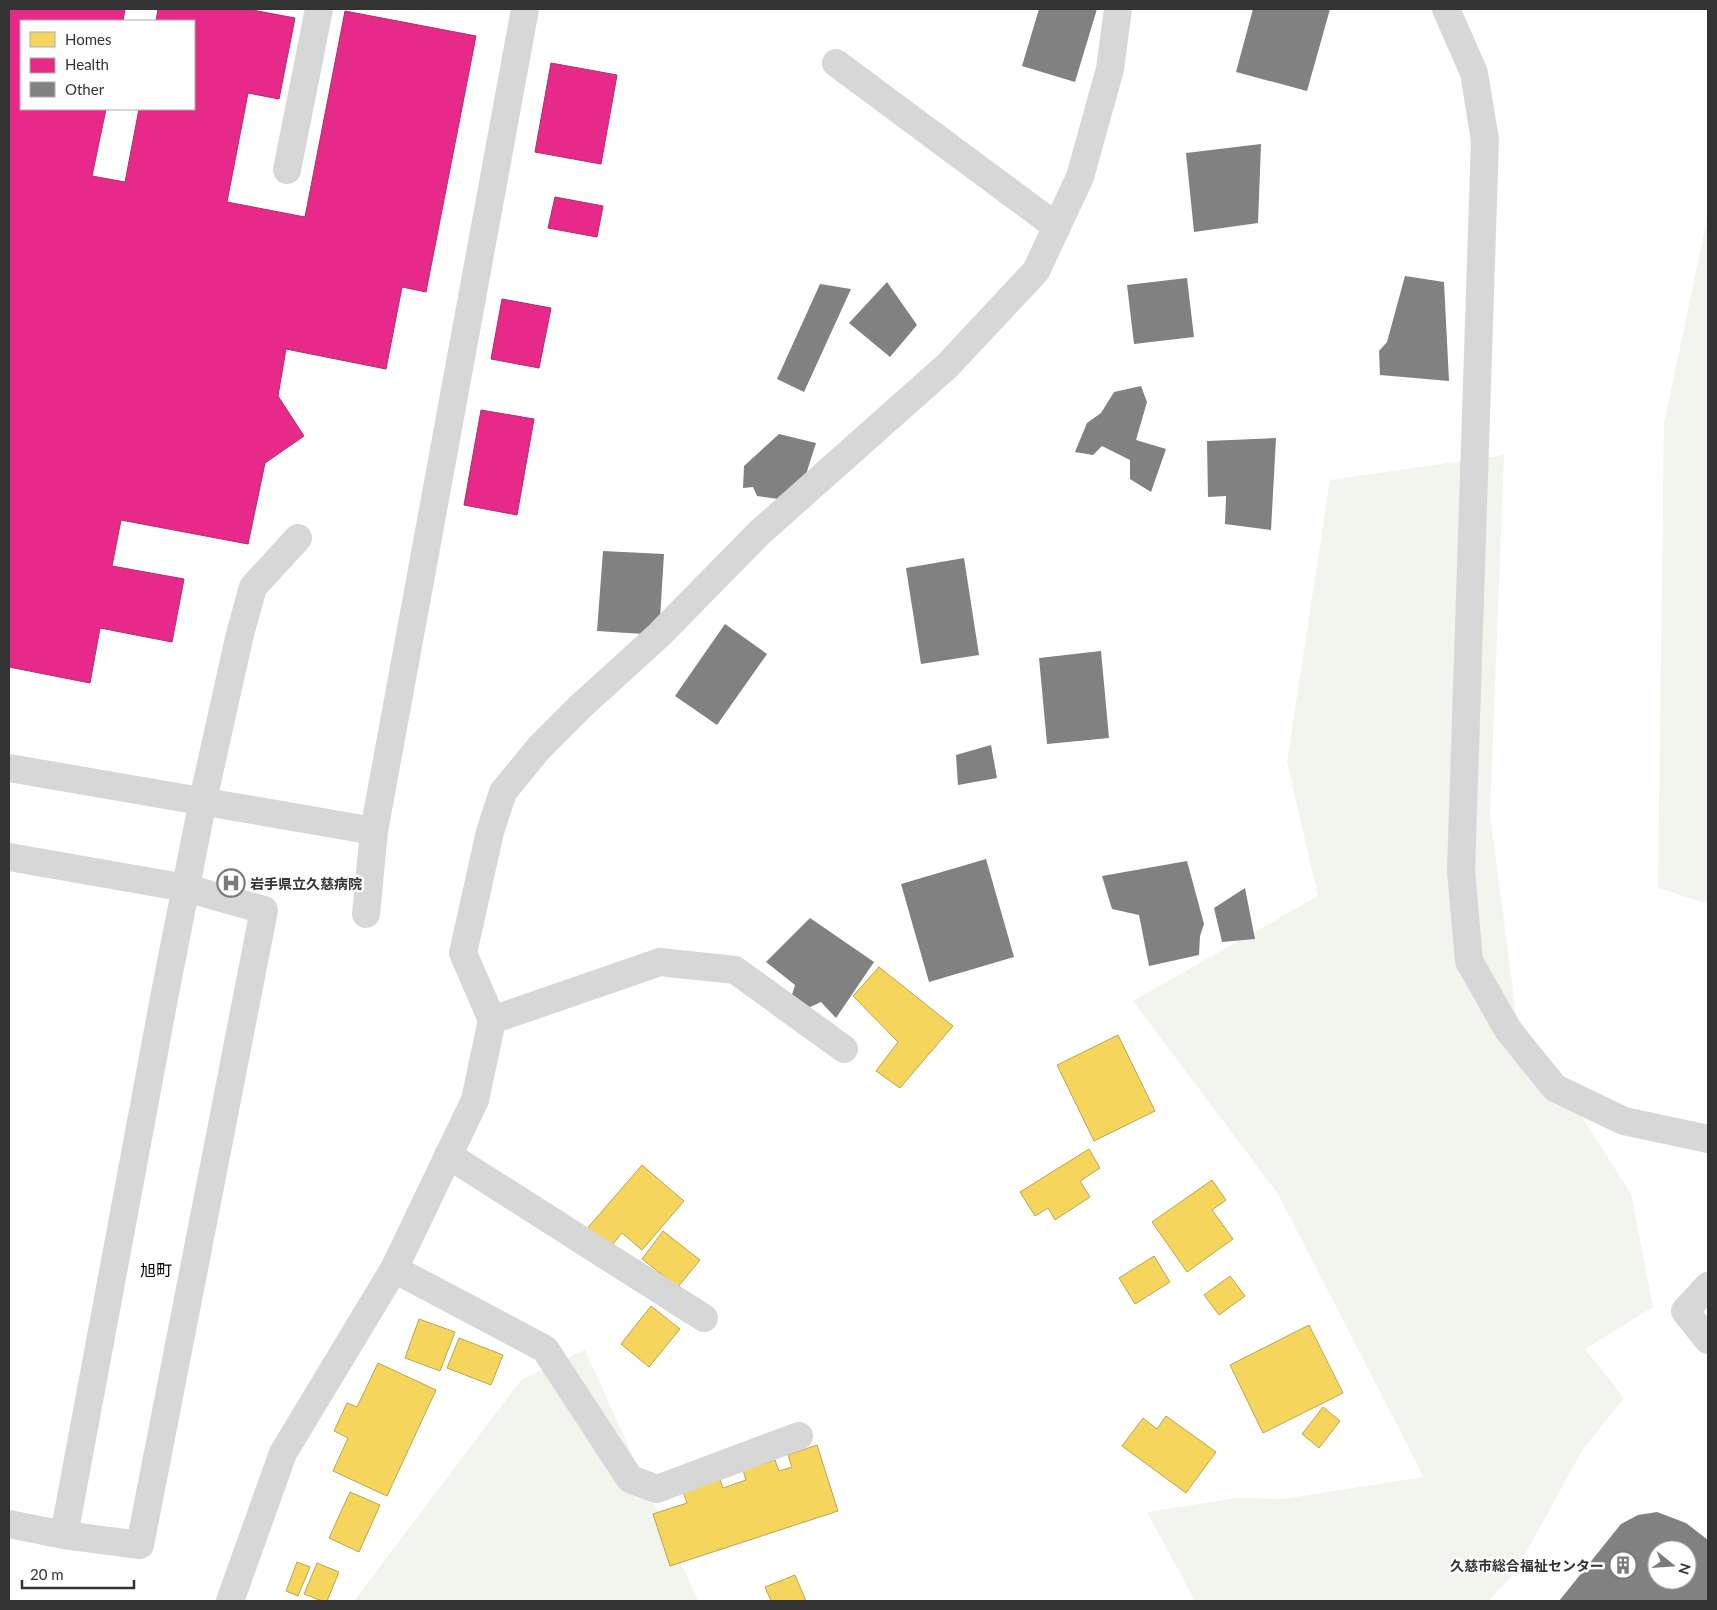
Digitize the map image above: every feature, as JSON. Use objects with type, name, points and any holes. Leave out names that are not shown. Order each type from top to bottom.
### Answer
[{"type":"street","points":[[287,170],[319,9]]},
{"type":"street","points":[[366,914],[374,831],[525,9]]},
{"type":"street","points":[[230,1601],[283,1453],[394,1269],[475,1100],[492,1020],[463,953],[490,832],[503,792],[539,748],[581,706],[659,635],[758,534],[947,366],[1036,271],[1080,177],[1110,69],[1118,9]]},
{"type":"street","points":[[1446,9],[1474,73],[1485,140],[1461,871],[1468,961],[1508,1030],[1555,1088],[1624,1121],[1708,1140]]},
{"type":"street","points":[[836,63],[1056,227]]},
{"type":"street","points":[[64,1535],[203,800],[240,634],[253,587],[298,538]]},
{"type":"street","points":[[9,768],[374,831]]},
{"type":"street","points":[[9,857],[186,888],[264,910],[140,1545],[64,1535],[9,1524]]},
{"type":"street","points":[[492,1020],[660,962],[735,970],[844,1049]]},
{"type":"street","points":[[448,1155],[704,1318]]},
{"type":"street","points":[[394,1269],[545,1349],[630,1480],[657,1489],[799,1436]]},
{"type":"street","points":[[1708,1286],[1685,1312],[1708,1340]]},
{"type":"shaded area","points":[[1708,215],[1708,904],[1658,888],[1664,424]]},
{"type":"shaded area","points":[[1504,455],[1490,814],[1516,1014],[1631,1194],[1653,1307],[1585,1349],[1624,1398],[1583,1449],[1514,1574],[1488,1601],[1195,1601],[1147,1512],[1237,1498],[1283,1499],[1424,1477],[1278,1194],[1133,1001],[1318,896],[1287,762],[1330,480]]},
{"type":"shaded area","points":[[585,1350],[698,1601],[354,1601],[522,1379]]},
{"type":"building: Homes","points":[[879,967],[953,1026],[900,1088],[876,1071],[898,1042],[853,996]]},
{"type":"building: Homes","points":[[1118,1035],[1155,1111],[1094,1141],[1057,1065]]},
{"type":"building: Homes","points":[[1089,1149],[1100,1168],[1080,1181],[1090,1197],[1055,1220],[1048,1208],[1035,1216],[1020,1192]]},
{"type":"building: Homes","points":[[642,1165],[684,1201],[642,1250],[622,1233],[608,1250],[585,1231]]},
{"type":"building: Homes","points":[[1212,1180],[1226,1200],[1212,1210],[1233,1239],[1187,1272],[1152,1222]]},
{"type":"building: Homes","points":[[663,1231],[700,1260],[678,1287],[642,1259]]},
{"type":"building: Homes","points":[[1154,1256],[1170,1282],[1135,1304],[1119,1278]]},
{"type":"building: Homes","points":[[1230,1276],[1245,1296],[1219,1315],[1204,1295]]},
{"type":"building: Homes","points":[[651,1306],[680,1329],[649,1367],[621,1344]]},
{"type":"building: Homes","points":[[419,1319],[455,1332],[440,1371],[405,1358]]},
{"type":"building: Homes","points":[[1309,1325],[1343,1393],[1263,1433],[1230,1365]]},
{"type":"building: Homes","points":[[459,1338],[503,1355],[491,1385],[447,1368]]},
{"type":"building: Homes","points":[[378,1363],[436,1390],[387,1496],[333,1471],[348,1438],[334,1431],[347,1403],[357,1407]]},
{"type":"building: Homes","points":[[1323,1407],[1340,1421],[1319,1448],[1302,1434]]},
{"type":"building: Homes","points":[[1166,1416],[1216,1452],[1186,1493],[1122,1446],[1143,1418],[1157,1429]]},
{"type":"building: Homes","points":[[817,1445],[838,1511],[670,1566],[653,1514],[687,1503],[681,1486],[718,1474],[723,1488],[746,1480],[743,1470],[775,1460],[779,1471],[792,1467],[788,1455]]},
{"type":"building: Homes","points":[[350,1492],[380,1505],[359,1552],[329,1538]]},
{"type":"building: Homes","points":[[297,1562],[310,1567],[298,1596],[286,1591]]},
{"type":"building: Homes","points":[[317,1563],[339,1572],[327,1601],[304,1594]]},
{"type":"building: Homes","points":[[795,1575],[806,1601],[771,1601],[765,1587]]},
{"type":"building: Health","points":[[9,9],[125,9],[123,20],[20,20],[20,110],[106,110],[92,176],[125,182],[139,110],[195,110],[195,20],[156,20],[158,9],[247,9],[295,18],[279,99],[248,93],[227,202],[305,217],[345,11],[476,36],[426,292],[402,287],[386,369],[286,349],[278,396],[304,436],[265,463],[248,544],[121,520],[112,566],[184,579],[172,642],[100,628],[90,683],[9,667]]},
{"type":"building: Health","points":[[551,63],[617,75],[601,164],[535,152]]},
{"type":"building: Health","points":[[555,197],[603,206],[597,237],[548,228]]},
{"type":"building: Health","points":[[502,299],[551,308],[539,368],[491,359]]},
{"type":"building: Health","points":[[481,410],[534,419],[517,515],[464,505]]},
{"type":"building: Other","points":[[1039,9],[1097,9],[1075,82],[1022,66]]},
{"type":"building: Other","points":[[1253,9],[1330,9],[1307,91],[1236,72]]},
{"type":"building: Other","points":[[1261,144],[1258,223],[1194,232],[1186,153]]},
{"type":"building: Other","points":[[1405,276],[1444,282],[1449,381],[1380,375],[1379,351],[1387,342]]},
{"type":"building: Other","points":[[1187,278],[1194,337],[1134,344],[1127,285]]},
{"type":"building: Other","points":[[887,282],[917,325],[890,357],[849,323]]},
{"type":"building: Other","points":[[820,284],[851,289],[804,392],[777,379]]},
{"type":"building: Other","points":[[1141,386],[1147,402],[1136,440],[1166,449],[1151,492],[1130,479],[1130,460],[1102,446],[1093,455],[1075,452],[1087,423],[1101,413],[1114,392]]},
{"type":"building: Other","points":[[779,434],[816,443],[803,484],[786,500],[757,496],[753,487],[743,488],[744,466]]},
{"type":"building: Other","points":[[1276,438],[1271,530],[1225,524],[1226,496],[1208,497],[1207,441]]},
{"type":"building: Other","points":[[603,551],[664,554],[659,635],[597,631]]},
{"type":"building: Other","points":[[964,558],[979,655],[921,664],[906,568]]},
{"type":"building: Other","points":[[725,624],[767,654],[717,725],[675,696]]},
{"type":"building: Other","points":[[1101,651],[1109,738],[1047,744],[1039,658]]},
{"type":"building: Other","points":[[991,745],[997,778],[958,785],[956,755]]},
{"type":"building: Other","points":[[986,859],[1014,957],[929,982],[901,884]]},
{"type":"building: Other","points":[[1187,861],[1204,924],[1200,936],[1199,955],[1149,966],[1139,915],[1112,909],[1102,876]]},
{"type":"building: Other","points":[[1245,888],[1255,939],[1222,942],[1214,908]]},
{"type":"building: Other","points":[[810,918],[874,962],[836,1018],[821,1002],[808,1008],[791,998],[795,985],[766,962]]},
{"type":"building: Other","name":"久慈市総合福祉センター","points":[[1657,1512],[1686,1523],[1708,1540],[1708,1601],[1559,1601],[1621,1524],[1638,1515]]},
{"type":"place","name":"岩手県立久慈病院","points":[[231,883]]},
{"type":"place","name":"久慈市総合福祉センター","points":[[1623,1565]]},
{"type":"district","name":"旭町","points":[[156,1269]]}]
